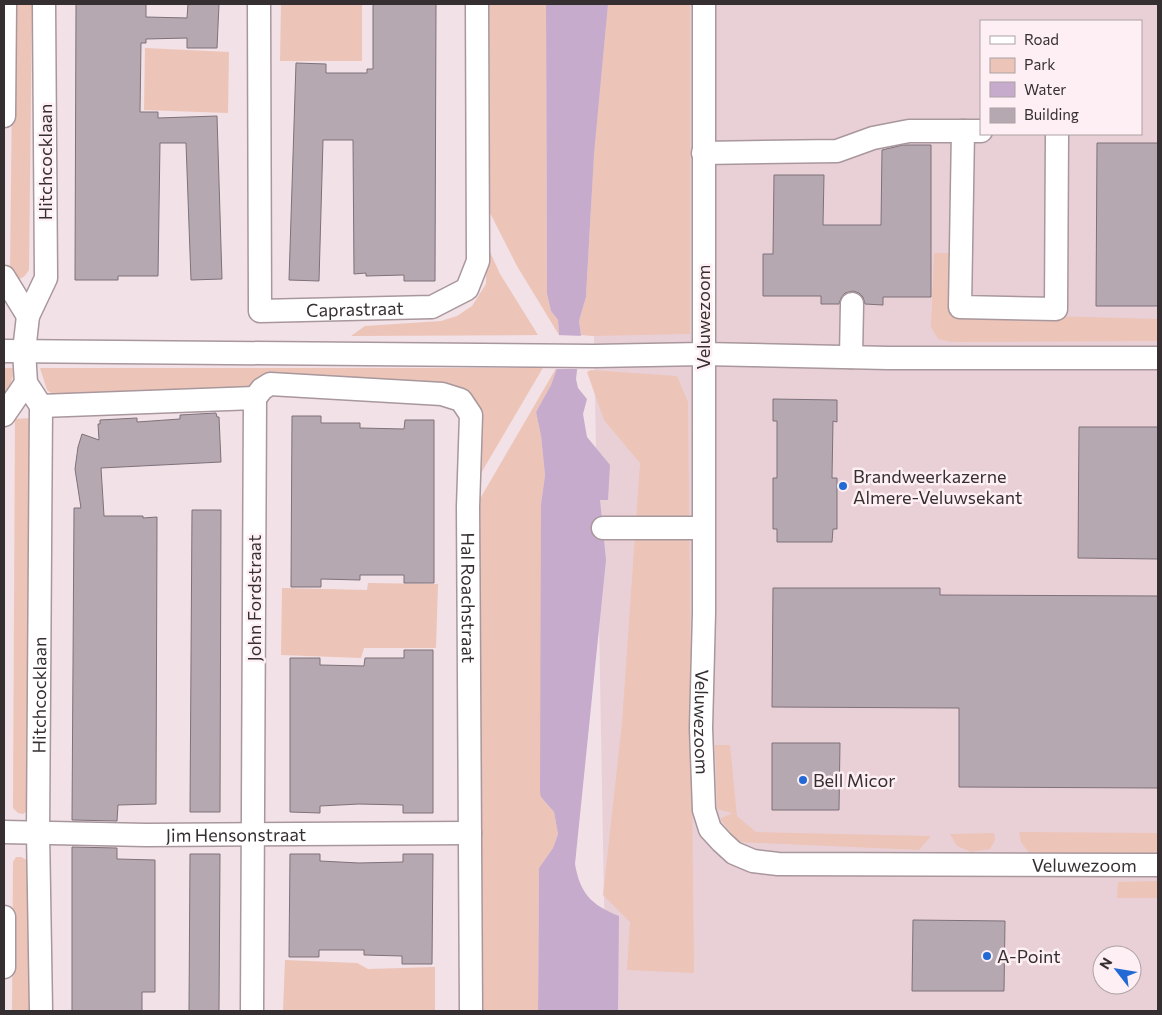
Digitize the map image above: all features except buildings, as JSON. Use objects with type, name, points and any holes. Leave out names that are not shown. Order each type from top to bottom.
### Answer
[{"type":"street","points":[[4,116],[5,4]]},
{"type":"street","name":"Hitchcocklaan","points":[[41,1011],[38,832],[41,406],[26,382],[14,351],[46,278],[44,4]]},
{"type":"street","name":"Caprastraat","points":[[259,4],[260,311],[432,307],[467,289],[478,260],[477,4]]},
{"type":"street","name":"Veluwezoom","points":[[704,4],[702,354],[704,613],[701,728],[704,810],[710,829],[734,853],[753,861],[778,864],[1158,865]]},
{"type":"street","points":[[703,153],[837,151],[873,138],[908,131],[972,131],[960,307],[1056,309],[1056,135]]},
{"type":"street","points":[[4,277],[28,316]]},
{"type":"street","points":[[851,357],[852,304]]},
{"type":"street","points":[[14,351],[1158,358]]},
{"type":"street","points":[[4,415],[26,382]]},
{"type":"street","name":"Hal Roachstraat","points":[[255,398],[262,389],[270,384],[442,394],[461,400],[471,415],[468,507],[471,1011]]},
{"type":"street","points":[[41,406],[255,398]]},
{"type":"street","name":"John Fordstraat","points":[[252,1011],[255,398]]},
{"type":"street","points":[[603,528],[703,528]]},
{"type":"street","name":"Jim Hensonstraat","points":[[4,832],[146,835],[470,833]]},
{"type":"street","points":[[4,917],[4,967]]},
{"type":"shaded area","points":[[588,4],[1158,4],[1158,1011],[606,1011]]},
{"type":"green space","points":[[13,4],[32,4],[29,270],[24,277],[16,279],[10,273]]},
{"type":"green space","points":[[281,4],[362,4],[362,61],[280,61]]},
{"type":"green space","points":[[485,4],[546,4],[547,294],[551,311],[558,320],[559,335],[517,266],[486,205]]},
{"type":"green space","points":[[608,4],[690,4],[690,334],[581,335],[579,321],[586,297],[594,154]]},
{"type":"green space","points":[[145,48],[229,52],[228,113],[144,110]]},
{"type":"green space","points":[[487,245],[500,274],[538,335],[351,336],[365,326],[441,321],[457,316],[472,306],[486,284]]},
{"type":"green space","points":[[934,253],[949,253],[950,313],[1158,319],[1158,341],[951,342],[938,339],[931,327]]},
{"type":"green space","points":[[558,365],[551,385],[536,412],[541,436],[545,475],[541,504],[541,797],[554,812],[558,834],[553,848],[539,868],[538,1011],[480,1011],[477,504]]},
{"type":"green space","points":[[544,366],[477,480],[471,398],[256,388],[54,395],[47,390],[40,368],[511,368]]},
{"type":"green space","points":[[4,368],[15,368],[9,390],[4,399]]},
{"type":"green space","points":[[591,370],[677,376],[688,402],[694,973],[627,970],[630,922],[603,895],[622,723],[640,463],[604,420],[587,372]]},
{"type":"green space","points":[[31,418],[27,811],[23,814],[18,813],[13,808],[15,419]]},
{"type":"green space","points":[[368,583],[438,584],[436,648],[364,648],[361,658],[281,655],[282,588],[367,590]]},
{"type":"green space","points":[[715,745],[730,745],[737,816],[756,832],[931,836],[919,850],[738,842],[720,819],[732,813],[717,809]]},
{"type":"green space","points":[[1019,832],[1158,833],[1158,853],[1029,853],[1021,842]]},
{"type":"green space","points":[[994,833],[995,840],[990,849],[971,852],[957,846],[950,834]]},
{"type":"green space","points":[[16,857],[21,857],[31,862],[31,1011],[12,1011],[13,862]]},
{"type":"green space","points":[[1158,881],[1158,898],[1117,898],[1118,882]]},
{"type":"green space","points":[[285,960],[357,963],[368,969],[435,967],[435,1011],[283,1011]]},
{"type":"water","points":[[546,4],[608,4],[594,154],[586,297],[579,321],[581,335],[576,379],[578,388],[587,399],[583,414],[587,437],[610,465],[608,500],[600,500],[606,560],[575,864],[580,883],[588,897],[609,912],[619,916],[618,1011],[538,1011],[539,868],[553,848],[558,834],[554,812],[541,797],[540,792],[541,504],[545,475],[541,436],[536,412],[551,385],[558,365],[559,335],[558,320],[551,311],[547,294]]},
{"type":"pier","points":[[556,335],[584,336],[580,369],[554,369]]},
{"type":"place","name":"Brandweerkazerne Almere-Veluwsekant","points":[[843,486]]},
{"type":"place","name":"Bell Micor","points":[[803,780]]},
{"type":"place","name":"A-Point","points":[[987,956]]}]
